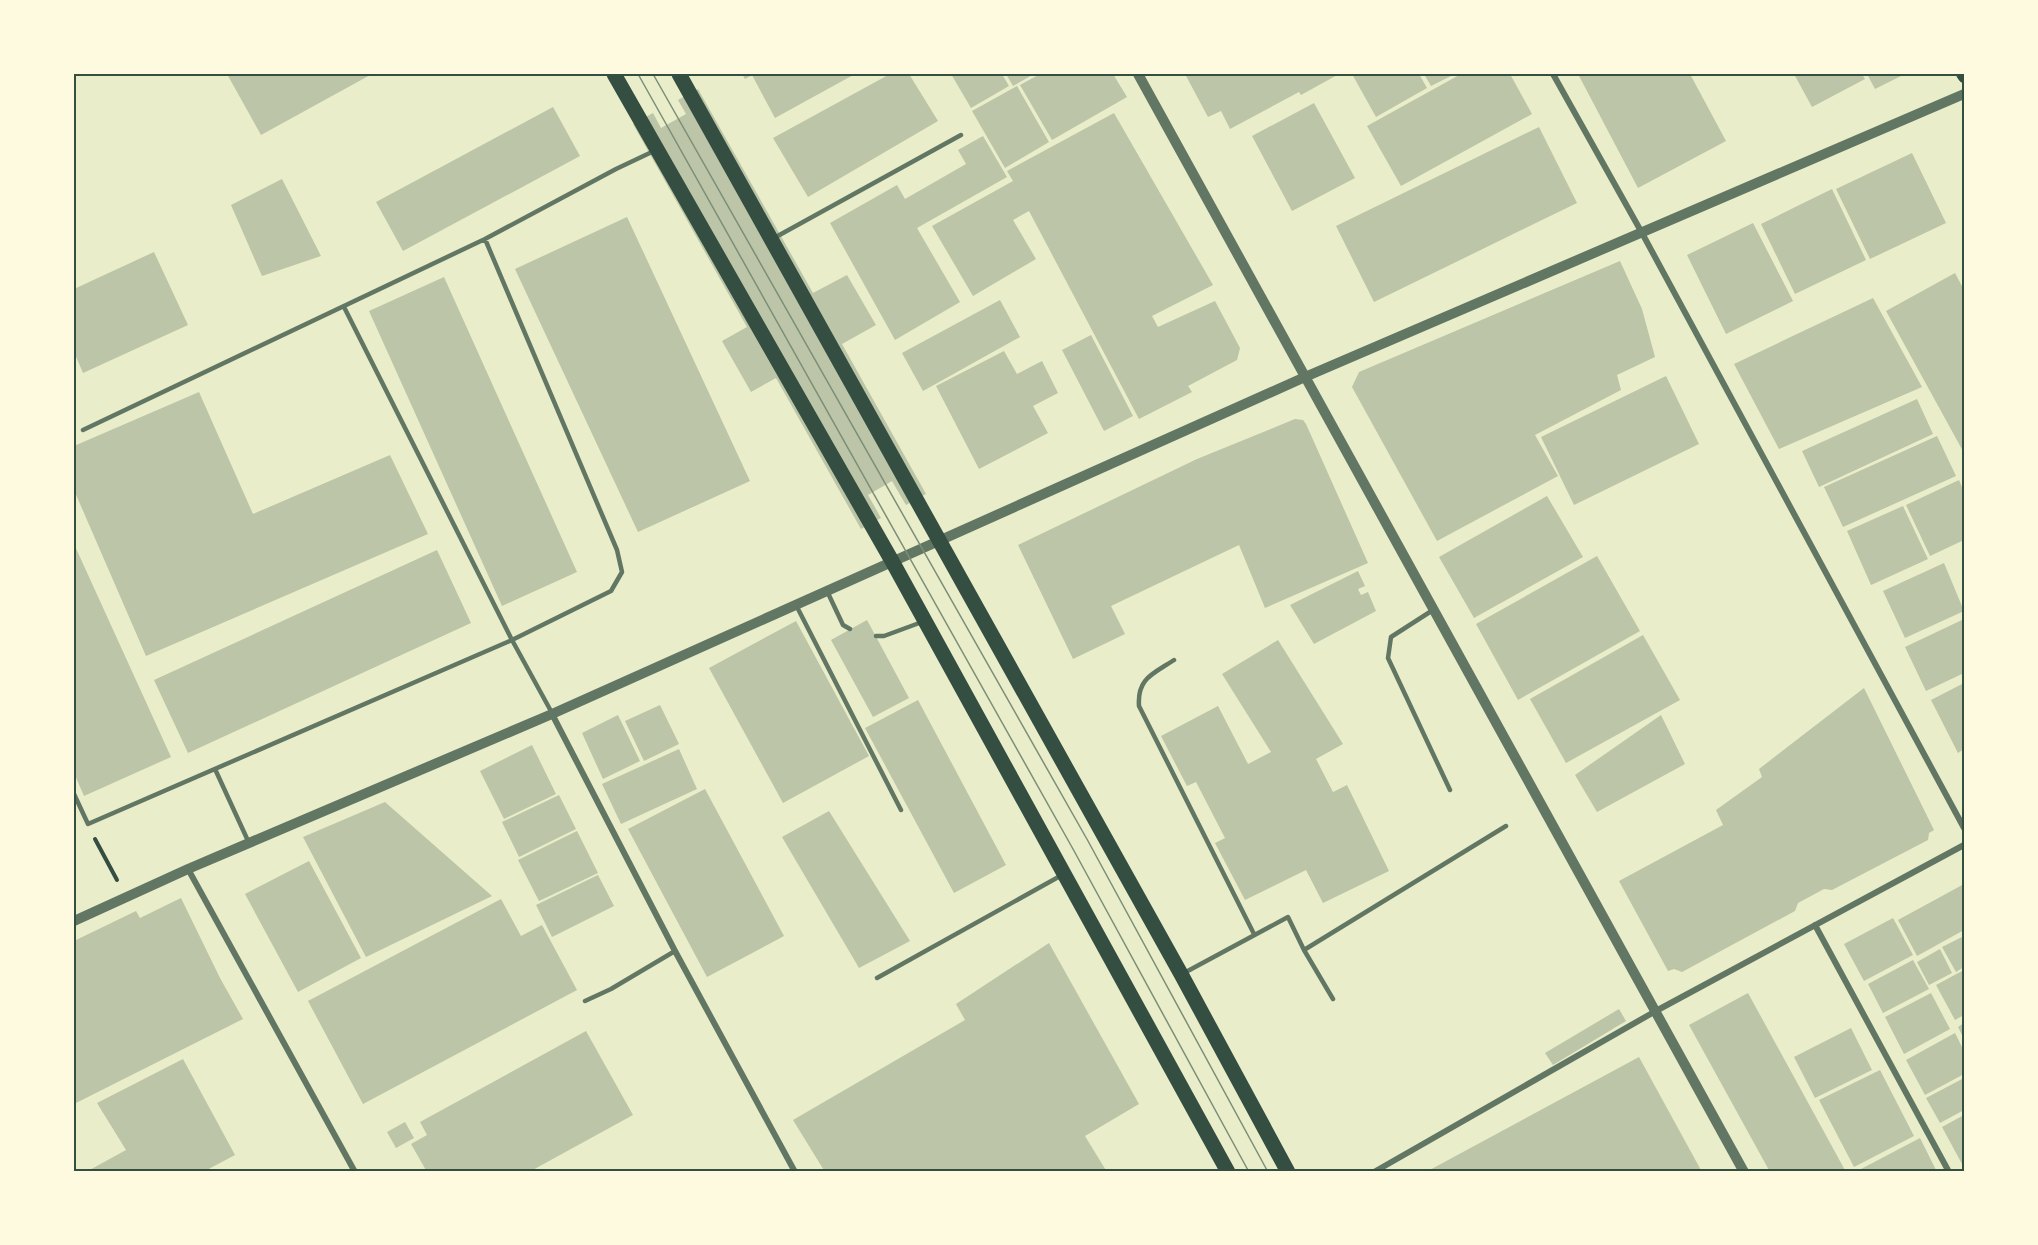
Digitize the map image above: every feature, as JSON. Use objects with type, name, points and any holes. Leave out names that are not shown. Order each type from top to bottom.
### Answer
[{"type":"main road","points":[[614,74],[926,621],[1228,1172]]},
{"type":"main road","points":[[679,74],[1181,974],[1288,1172]]},
{"type":"street","points":[[1138,74],[1744,1172]]},
{"type":"street","points":[[1553,74],[1965,828]]},
{"type":"street","points":[[74,921],[188,869],[552,714],[1305,377],[1965,94]]},
{"type":"street","points":[[552,714],[675,951],[795,1172]]},
{"type":"street","points":[[1374,1172],[1654,1012],[1965,845]]},
{"type":"street","points":[[188,869],[356,1172]]},
{"type":"street","points":[[1815,925],[1949,1172]]},
{"type":"lane","points":[[771,239],[961,135]]},
{"type":"lane","points":[[83,430],[485,239],[616,169],[657,150]]},
{"type":"lane","points":[[74,794],[88,824],[512,640],[611,591],[622,572],[617,550],[485,239]]},
{"type":"lane","points":[[344,307],[512,640],[552,714]]},
{"type":"lane","points":[[827,591],[843,625],[850,629]]},
{"type":"lane","points":[[796,604],[901,810]]},
{"type":"lane","points":[[1433,609],[1391,637],[1388,658],[1450,790]]},
{"type":"lane","points":[[876,636],[884,636],[926,621]]},
{"type":"lane","points":[[1174,660],[1142,682],[1138,695],[1139,706],[1254,934]]},
{"type":"lane","points":[[215,769],[249,843]]},
{"type":"lane","points":[[1304,950],[1506,826]]},
{"type":"lane","points":[[877,978],[1064,874]]},
{"type":"lane","points":[[1181,974],[1288,917],[1304,950],[1333,999]]},
{"type":"lane","points":[[585,1001],[611,989],[675,951]]},
{"type":"path","points":[[105,859],[119,883]]},
{"type":"building","points":[[227,74],[372,74],[261,135]]},
{"type":"building","points":[[742,74],[855,74],[775,118],[752,75],[745,79]]},
{"type":"building","points":[[890,74],[909,74],[938,121],[808,197],[773,138]]},
{"type":"building","points":[[951,74],[1002,74],[1009,86],[971,108]]},
{"type":"building","points":[[1006,74],[1034,74],[1013,86]]},
{"type":"building","points":[[1040,74],[1113,74],[1127,97],[1052,140],[1020,85]]},
{"type":"building","points":[[1185,74],[1339,74],[1301,95],[1299,92],[1230,129],[1221,111],[1208,117]]},
{"type":"building","points":[[1352,74],[1419,74],[1427,88],[1376,117]]},
{"type":"building","points":[[1424,74],[1455,74],[1431,86]]},
{"type":"building","points":[[1461,74],[1510,74],[1532,114],[1401,186],[1367,126]]},
{"type":"building","points":[[1578,74],[1690,74],[1726,141],[1638,188]]},
{"type":"building","points":[[1794,74],[1862,74],[1865,79],[1812,107]]},
{"type":"building","points":[[1867,74],[1905,74],[1875,89]]},
{"type":"building","points":[[1017,86],[1049,142],[1005,168],[972,111]]},
{"type":"building","points":[[698,89],[813,293],[847,275],[876,325],[842,344],[926,494],[906,505],[892,481],[868,495],[881,518],[861,529],[776,378],[751,392],[722,341],[747,327],[633,124],[653,113],[661,128],[686,114],[678,100]]},
{"type":"building","points":[[1314,103],[1355,178],[1292,211],[1252,136]]},
{"type":"building","points":[[553,107],[580,156],[403,251],[376,202]]},
{"type":"building","points":[[1114,113],[1213,285],[1152,316],[1158,327],[1215,301],[1240,348],[1237,360],[1188,386],[1192,392],[1139,419],[1029,211],[1013,220],[1036,259],[973,296],[932,226],[1013,181],[1007,171]]},
{"type":"building","points":[[1539,127],[1577,203],[1374,302],[1336,226]]},
{"type":"building","points":[[983,136],[1007,177],[917,228],[960,302],[895,340],[830,223],[897,185],[905,199],[966,164],[958,150]]},
{"type":"building","points":[[1912,153],[1946,223],[1870,259],[1836,189]]},
{"type":"building","points":[[282,179],[321,256],[262,276],[231,205]]},
{"type":"building","points":[[1832,189],[1866,260],[1795,294],[1761,224]]},
{"type":"building","points":[[627,217],[750,481],[638,532],[515,269]]},
{"type":"building","points":[[1753,223],[1793,301],[1726,334],[1687,255]]},
{"type":"building","points":[[154,252],[188,325],[83,373],[74,352],[74,289]]},
{"type":"building","points":[[1620,261],[1642,309],[1655,357],[1617,375],[1621,390],[1535,435],[1558,476],[1437,541],[1352,387],[1359,372]]},
{"type":"building","points":[[1955,273],[1964,290],[1964,453],[1886,311]]},
{"type":"building","points":[[444,277],[577,572],[502,606],[369,311]]},
{"type":"building","points":[[1873,298],[1922,387],[1779,449],[1734,364]]},
{"type":"building","points":[[1000,300],[1020,337],[923,391],[902,353]]},
{"type":"building","points":[[1091,335],[1133,416],[1104,431],[1062,350]]},
{"type":"building","points":[[1004,351],[1017,374],[1042,361],[1058,393],[1033,406],[1048,433],[979,469],[936,386]]},
{"type":"building","points":[[1666,376],[1699,444],[1574,505],[1541,437]]},
{"type":"building","points":[[199,392],[253,514],[390,455],[428,534],[146,656],[74,490],[74,446]]},
{"type":"building","points":[[1917,399],[1933,434],[1819,487],[1802,451]]},
{"type":"building","points":[[1295,419],[1303,420],[1306,424],[1368,563],[1265,608],[1239,545],[1111,606],[1125,634],[1073,659],[1018,545],[1197,459]]},
{"type":"building","points":[[1937,436],[1956,476],[1843,527],[1824,487]]},
{"type":"building","points":[[1959,480],[1964,492],[1964,540],[1930,556],[1906,505]]},
{"type":"building","points":[[1547,496],[1583,557],[1474,618],[1439,557]]},
{"type":"building","points":[[1903,506],[1928,559],[1871,585],[1847,531]]},
{"type":"building","points":[[74,544],[171,757],[84,796],[74,773]]},
{"type":"building","points":[[437,550],[471,623],[188,753],[154,680]]},
{"type":"building","points":[[1597,556],[1640,631],[1518,700],[1476,624]]},
{"type":"building","points":[[1944,563],[1964,611],[1905,638],[1883,591]]},
{"type":"building","points":[[1358,571],[1365,586],[1358,589],[1361,595],[1368,592],[1376,611],[1314,644],[1290,605]]},
{"type":"building","points":[[1964,619],[1964,673],[1926,691],[1905,647]]},
{"type":"building","points":[[867,620],[909,698],[873,717],[831,640]]},
{"type":"building","points":[[796,621],[869,756],[783,803],[709,668]]},
{"type":"building","points":[[1643,635],[1680,700],[1566,763],[1530,699]]},
{"type":"building","points":[[1278,640],[1343,744],[1316,759],[1333,792],[1347,785],[1389,871],[1323,903],[1306,870],[1245,900],[1215,843],[1225,838],[1196,782],[1187,786],[1161,736],[1218,706],[1248,764],[1271,752],[1222,674]]},
{"type":"building","points":[[1964,683],[1964,749],[1958,753],[1931,700]]},
{"type":"building","points":[[1864,688],[1934,830],[1929,833],[1928,840],[1832,890],[1824,889],[1798,903],[1795,911],[1682,972],[1674,969],[1668,971],[1619,881],[1723,825],[1716,810],[1762,777],[1759,769]]},
{"type":"building","points":[[918,700],[1006,865],[954,893],[865,728]]},
{"type":"building","points":[[660,705],[679,744],[644,761],[625,721]]},
{"type":"building","points":[[618,715],[640,761],[603,779],[582,733]]},
{"type":"building","points":[[1661,715],[1685,764],[1597,812],[1575,775]]},
{"type":"building","points":[[532,745],[556,794],[504,819],[480,771]]},
{"type":"building","points":[[679,749],[697,789],[621,824],[602,784]]},
{"type":"building","points":[[705,789],[784,936],[707,977],[628,829]]},
{"type":"building","points":[[559,795],[576,829],[519,857],[502,822]]},
{"type":"building","points":[[385,802],[492,896],[366,957],[303,837]]},
{"type":"building","points":[[829,811],[910,941],[859,968],[782,837]]},
{"type":"building","points":[[577,831],[598,873],[539,901],[518,860]]},
{"type":"building","points":[[309,861],[361,958],[298,992],[245,894]]},
{"type":"building","points":[[598,875],[614,906],[552,937],[536,905]]},
{"type":"building","points":[[1964,884],[1964,930],[1917,956],[1898,920]]},
{"type":"building","points":[[181,898],[243,1019],[74,1104],[74,941],[136,911],[140,918]]},
{"type":"building","points":[[501,899],[521,936],[542,925],[577,990],[363,1104],[308,1001]]},
{"type":"building","points":[[1893,918],[1913,955],[1864,981],[1844,944]]},
{"type":"building","points":[[1962,937],[1964,967],[1956,972],[1942,947]]},
{"type":"building","points":[[1049,943],[1139,1104],[1085,1136],[1107,1172],[825,1172],[793,1120],[965,1020],[956,1004]]},
{"type":"building","points":[[1940,949],[1952,973],[1929,985],[1917,962]]},
{"type":"building","points":[[1913,960],[1929,989],[1883,1013],[1868,984]]},
{"type":"building","points":[[1964,970],[1964,1015],[1955,1020],[1936,985]]},
{"type":"building","points":[[1748,993],[1846,1172],[1770,1172],[1689,1025]]},
{"type":"building","points":[[1931,993],[1950,1029],[1904,1054],[1885,1017]]},
{"type":"building","points":[[1619,1009],[1626,1021],[1553,1065],[1545,1053]]},
{"type":"building","points":[[1964,1023],[1964,1039],[1958,1027]]},
{"type":"building","points":[[1851,1028],[1872,1070],[1815,1098],[1794,1057]]},
{"type":"building","points":[[586,1031],[633,1115],[529,1172],[427,1172],[411,1144],[427,1135],[420,1122]]},
{"type":"building","points":[[1955,1033],[1964,1051],[1964,1074],[1925,1095],[1906,1060]]},
{"type":"building","points":[[1639,1057],[1702,1172],[1426,1172]]},
{"type":"building","points":[[183,1059],[235,1155],[203,1172],[86,1172],[126,1150],[97,1103]]},
{"type":"building","points":[[1880,1070],[1914,1136],[1854,1167],[1819,1100]]},
{"type":"building","points":[[1964,1078],[1964,1110],[1940,1123],[1926,1098]]},
{"type":"building","points":[[1964,1115],[1964,1162],[1962,1164],[1942,1127]]},
{"type":"building","points":[[405,1122],[414,1138],[396,1148],[387,1132]]},
{"type":"building","points":[[1920,1138],[1937,1172],[1862,1172],[1861,1169]]},
{"type":"tram line","points":[[638,74],[1073,849],[1249,1172]]},
{"type":"tram line","points":[[653,74],[1088,841],[1268,1172]]}]
